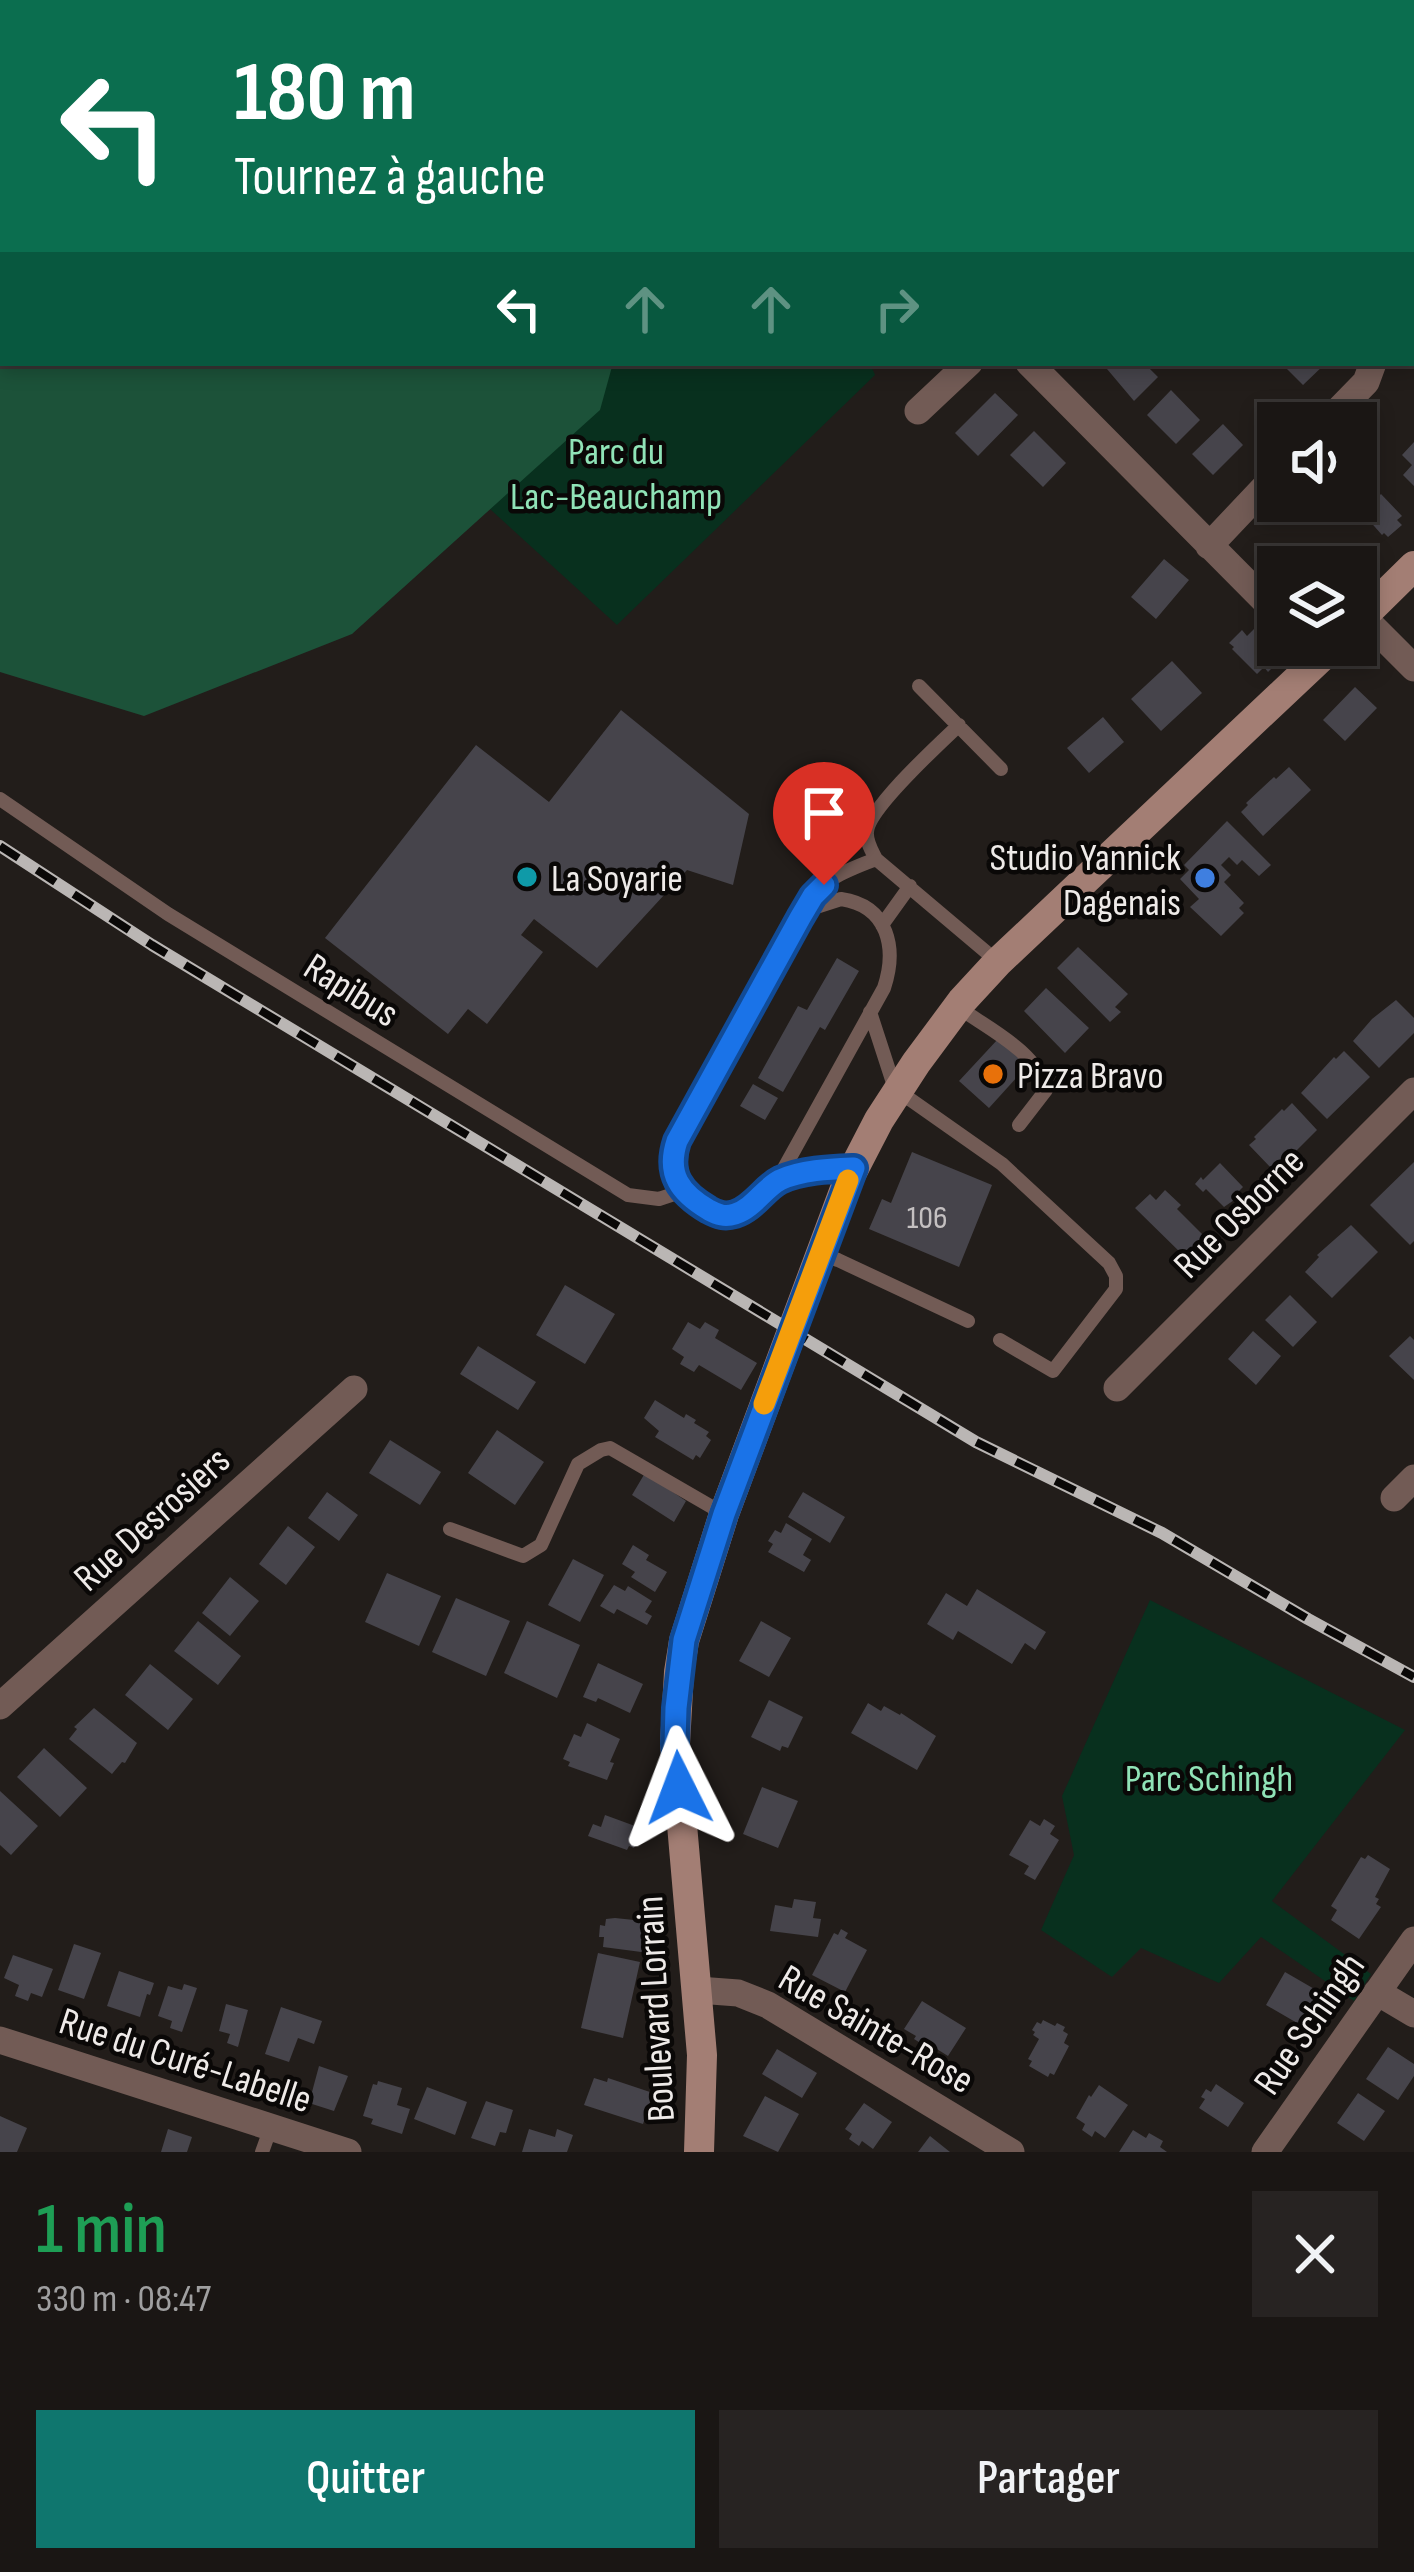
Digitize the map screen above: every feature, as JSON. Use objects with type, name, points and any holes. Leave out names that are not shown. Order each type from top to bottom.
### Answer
[{"type":"main road","points":[[1377,602],[1414,566]]},
{"type":"main road","name":"Boulevard Lorrain","points":[[699,2152],[702,2055],[675,1744],[684,1640],[724,1514],[854,1168],[896,1092],[958,1007],[998,962],[1304,666]]},
{"type":"street","points":[[918,411],[966,366]]},
{"type":"street","points":[[1032,366],[1257,593]]},
{"type":"street","points":[[1346,402],[1366,382],[1372,366]]},
{"type":"street","points":[[1209,546],[1257,495]]},
{"type":"street","points":[[1377,636],[1414,668]]},
{"type":"street","name":"Rue Osborne","points":[[1117,1388],[1414,1091]]},
{"type":"street","name":"Rue Desrosiers","points":[[6,1687],[354,1389]]},
{"type":"street","name":"Rue Schingh","points":[[1265,2152],[1414,1940]]},
{"type":"street","name":"Rue Sainte-Rose","points":[[698,1990],[738,1993],[768,2005],[1011,2152]]},
{"type":"street","points":[[1377,1992],[1414,2014]]},
{"type":"street","name":"Rue du Curé-Labelle","points":[[0,2040],[266,2139],[338,2150]]},
{"type":"lane","points":[[919,686],[1001,769]]},
{"type":"lane","points":[[959,725],[876,810],[866,832],[876,859],[998,962]]},
{"type":"lane","name":"Rapibus","points":[[0,799],[168,914],[628,1196],[659,1199],[682,1191],[719,1216],[733,1215],[777,1181],[884,988],[892,958],[882,925]]},
{"type":"lane","points":[[682,1191],[672,1155],[677,1141],[800,918],[813,896],[836,874],[876,859]]},
{"type":"lane","points":[[800,918],[813,908],[842,899],[875,914],[882,925],[910,886]]},
{"type":"lane","points":[[958,1007],[1004,1038],[1036,1067],[1046,1084],[1018,1125]]},
{"type":"lane","points":[[870,1012],[896,1092],[1003,1164],[1108,1263],[1116,1276],[1116,1289],[1053,1371],[1000,1340]]},
{"type":"lane","points":[[777,1181],[825,1169],[854,1168]]},
{"type":"lane","points":[[820,1254],[968,1322]]},
{"type":"lane","points":[[450,1529],[523,1556],[530,1554],[541,1545],[578,1464],[610,1448],[724,1514]]},
{"type":"green space","points":[[0,366],[612,366],[600,410],[352,634],[144,716],[0,672]]},
{"type":"green space","name":"Parc du Lac-Beauchamp","points":[[333,366],[871,366],[875,375],[617,625]]},
{"type":"green space","name":"Parc Schingh","points":[[1150,1600],[1405,1730],[1272,1901],[1371,1974],[1354,2001],[1261,1937],[1219,1983],[1141,1948],[1112,1977],[1041,1930],[1074,1855],[1062,1796]]},
{"type":"building","points":[[1147,366],[1158,377],[1134,401],[1107,369]]},
{"type":"building","points":[[1284,366],[1323,366],[1303,385]]},
{"type":"building","points":[[1171,390],[1200,420],[1176,444],[1147,415]]},
{"type":"building","points":[[995,393],[1018,415],[978,456],[955,433]]},
{"type":"building","points":[[1223,424],[1243,445],[1213,475],[1192,454]]},
{"type":"building","points":[[1034,431],[1066,463],[1043,487],[1010,455]]},
{"type":"building","points":[[1414,442],[1414,486],[1403,475],[1412,465],[1402,455]]},
{"type":"building","points":[[1381,494],[1402,516],[1397,520],[1402,525],[1388,537],[1371,522],[1377,522]]},
{"type":"building","points":[[1164,559],[1189,580],[1156,619],[1131,597]]},
{"type":"building","points":[[1254,629],[1257,632],[1257,666],[1274,666],[1268,672],[1264,667],[1257,674],[1232,649],[1229,643],[1242,630],[1247,636]]},
{"type":"building","points":[[1172,661],[1202,693],[1161,731],[1131,699]]},
{"type":"building","points":[[1355,687],[1377,708],[1345,741],[1323,720]]},
{"type":"building","name":"La Soyarie","points":[[621,710],[749,814],[733,885],[687,870],[597,968],[534,919],[521,935],[543,952],[487,1024],[468,1009],[448,1034],[325,938],[476,745],[549,802]]},
{"type":"building","points":[[1103,717],[1124,742],[1089,773],[1067,748]]},
{"type":"building","points":[[1289,767],[1311,790],[1263,836],[1241,812]]},
{"type":"building","name":"Studio Yannick Dagenais","points":[[1227,821],[1271,865],[1259,876],[1242,860],[1237,865],[1229,857],[1221,865],[1231,875],[1224,882],[1244,903],[1239,908],[1244,913],[1221,936],[1190,907],[1199,899],[1180,879],[1189,870],[1184,865]]},
{"type":"building","points":[[1078,947],[1128,994],[1115,1007],[1121,1012],[1110,1022],[1057,968]]},
{"type":"building","points":[[837,958],[859,971],[783,1092],[758,1078],[798,1006],[807,1010]]},
{"type":"building","points":[[1046,988],[1089,1028],[1065,1053],[1024,1011]]},
{"type":"building","points":[[1396,1000],[1414,1018],[1414,1033],[1379,1068],[1353,1041]]},
{"type":"building","name":"Pizza Bravo","points":[[998,1039],[1027,1066],[989,1108],[959,1081]]},
{"type":"building","points":[[1344,1051],[1370,1077],[1327,1119],[1301,1093]]},
{"type":"building","points":[[753,1084],[778,1098],[765,1120],[740,1106]]},
{"type":"building","points":[[1292,1103],[1317,1130],[1275,1172],[1249,1145]]},
{"type":"building","points":[[912,1152],[992,1185],[959,1267],[869,1229],[882,1199],[891,1203]]},
{"type":"building","points":[[1414,1162],[1414,1241],[1410,1245],[1370,1205]]},
{"type":"building","points":[[1220,1163],[1243,1187],[1224,1207],[1195,1184]]},
{"type":"building","points":[[1165,1190],[1205,1237],[1186,1258],[1135,1208],[1150,1194],[1156,1200]]},
{"type":"building","points":[[1351,1225],[1378,1252],[1332,1298],[1305,1272]]},
{"type":"building","points":[[565,1285],[615,1314],[585,1364],[536,1335]]},
{"type":"building","points":[[1290,1295],[1317,1322],[1293,1347],[1265,1320]]},
{"type":"building","points":[[688,1322],[700,1329],[705,1322],[719,1330],[715,1338],[757,1363],[741,1390],[699,1365],[694,1372],[680,1364],[684,1357],[672,1349]]},
{"type":"building","points":[[1253,1331],[1281,1356],[1256,1385],[1228,1359]]},
{"type":"building","points":[[1410,1336],[1414,1340],[1414,1380],[1389,1356]]},
{"type":"building","points":[[478,1346],[536,1382],[518,1410],[460,1374]]},
{"type":"building","points":[[655,1400],[684,1418],[686,1414],[709,1432],[706,1436],[711,1440],[700,1458],[696,1455],[693,1460],[655,1437],[659,1431],[644,1418]]},
{"type":"building","points":[[497,1430],[544,1462],[515,1505],[468,1473]]},
{"type":"building","points":[[390,1440],[441,1472],[420,1505],[369,1473]]},
{"type":"building","points":[[645,1473],[686,1501],[674,1522],[632,1495]]},
{"type":"building","points":[[327,1492],[358,1515],[339,1541],[308,1518]]},
{"type":"building","points":[[803,1492],[845,1517],[830,1543],[788,1517]]},
{"type":"building","points":[[786,1523],[812,1539],[803,1555],[811,1560],[804,1572],[768,1552],[773,1544],[768,1541]]},
{"type":"building","points":[[288,1526],[315,1547],[286,1585],[259,1564]]},
{"type":"building","points":[[633,1545],[649,1555],[646,1560],[667,1572],[655,1592],[631,1577],[635,1572],[622,1564]]},
{"type":"building","points":[[573,1559],[604,1575],[580,1622],[548,1605]]},
{"type":"building","points":[[387,1573],[441,1596],[419,1646],[365,1622]]},
{"type":"building","points":[[230,1577],[259,1601],[230,1636],[202,1613]]},
{"type":"building","points":[[614,1585],[625,1591],[628,1586],[652,1601],[645,1612],[652,1616],[647,1625],[600,1606]]},
{"type":"building","points":[[977,1589],[1046,1632],[1035,1650],[1025,1643],[1012,1664],[958,1631],[953,1640],[927,1624],[946,1593],[967,1606]]},
{"type":"building","points":[[456,1598],[510,1621],[486,1676],[432,1652]]},
{"type":"building","points":[[198,1621],[241,1656],[218,1685],[174,1651]]},
{"type":"building","points":[[527,1621],[580,1645],[557,1698],[504,1673]]},
{"type":"building","points":[[761,1621],[791,1638],[769,1677],[739,1661]]},
{"type":"building","points":[[598,1663],[643,1684],[630,1713],[598,1698],[596,1702],[583,1697]]},
{"type":"building","points":[[150,1664],[193,1699],[168,1730],[125,1695]]},
{"type":"building","points":[[769,1700],[803,1717],[788,1748],[782,1746],[780,1751],[751,1737]]},
{"type":"building","points":[[868,1703],[881,1711],[884,1706],[901,1713],[936,1736],[917,1770],[851,1733]]},
{"type":"building","points":[[94,1708],[137,1743],[112,1774],[69,1739],[74,1727]]},
{"type":"building","points":[[587,1723],[620,1739],[607,1780],[568,1766],[570,1762],[563,1759],[574,1734],[581,1737]]},
{"type":"building","points":[[44,1748],[87,1788],[60,1817],[17,1777]]},
{"type":"building","points":[[762,1787],[798,1801],[778,1848],[743,1834]]},
{"type":"building","points":[[0,1791],[38,1826],[11,1855],[0,1845]]},
{"type":"building","points":[[605,1815],[635,1826],[633,1833],[639,1835],[634,1848],[627,1850],[588,1836],[593,1824],[601,1827]]},
{"type":"building","points":[[1044,1819],[1055,1826],[1050,1834],[1059,1840],[1035,1880],[1024,1874],[1029,1866],[1009,1855],[1030,1820],[1040,1826]]},
{"type":"building","points":[[1368,1855],[1390,1869],[1375,1897],[1381,1907],[1359,1939],[1331,1920],[1337,1910],[1331,1906],[1361,1857]]},
{"type":"building","points":[[794,1899],[816,1902],[813,1918],[821,1919],[818,1937],[770,1931],[775,1905],[792,1908]]},
{"type":"building","points":[[615,1918],[659,1926],[656,1950],[603,1947],[600,1925]]},
{"type":"building","points":[[841,1929],[848,1933],[845,1938],[867,1950],[845,1992],[812,1975],[834,1933],[838,1935]]},
{"type":"building","points":[[74,1944],[101,1953],[84,1999],[58,1990]]},
{"type":"building","points":[[598,1953],[640,1962],[623,2038],[581,2028]]},
{"type":"building","points":[[13,1955],[53,1969],[42,1997],[31,1993],[28,2001],[15,1996],[19,1985],[4,1978]]},
{"type":"building","points":[[119,1971],[154,1983],[140,2017],[107,2006]]},
{"type":"building","points":[[1285,1972],[1323,1994],[1304,2027],[1266,2005]]},
{"type":"building","points":[[184,1984],[197,1988],[182,2032],[170,2028],[172,2021],[158,2016],[168,1986],[182,1990]]},
{"type":"building","points":[[922,2001],[966,2028],[948,2056],[904,2029]]},
{"type":"building","points":[[226,2004],[248,2010],[238,2047],[227,2043],[230,2034],[219,2031]]},
{"type":"building","points":[[281,2007],[322,2021],[314,2044],[298,2038],[289,2062],[265,2054]]},
{"type":"building","points":[[1043,2020],[1065,2027],[1068,2034],[1064,2043],[1069,2046],[1054,2075],[1048,2077],[1029,2066],[1032,2061],[1028,2059],[1039,2039],[1032,2030]]},
{"type":"building","points":[[1388,2047],[1414,2064],[1414,2076],[1398,2100],[1366,2079]]},
{"type":"building","points":[[777,2049],[817,2073],[802,2098],[762,2074]]},
{"type":"building","points":[[319,2066],[348,2076],[334,2111],[309,2103]]},
{"type":"building","points":[[594,2078],[653,2093],[643,2124],[584,2105]]},
{"type":"building","points":[[378,2081],[402,2088],[397,2105],[410,2109],[402,2134],[371,2124],[373,2119],[363,2116]]},
{"type":"building","points":[[1216,2084],[1244,2103],[1228,2127],[1199,2108],[1206,2089],[1211,2092]]},
{"type":"building","points":[[1099,2085],[1128,2105],[1105,2138],[1095,2131],[1092,2137],[1076,2118]]},
{"type":"building","points":[[427,2087],[467,2102],[455,2135],[414,2119]]},
{"type":"building","points":[[1358,2093],[1385,2111],[1364,2141],[1337,2123]]},
{"type":"building","points":[[765,2096],[799,2114],[778,2152],[743,2136]]},
{"type":"building","points":[[486,2101],[513,2110],[506,2133],[500,2132],[495,2146],[471,2138]]},
{"type":"building","points":[[864,2103],[892,2122],[873,2149],[849,2139],[852,2134],[845,2129]]},
{"type":"building","points":[[0,2116],[27,2128],[17,2152],[0,2152]]},
{"type":"building","points":[[168,2129],[192,2137],[187,2152],[161,2152]]},
{"type":"building","points":[[529,2129],[555,2137],[557,2129],[573,2135],[567,2152],[522,2152]]},
{"type":"building","points":[[1133,2130],[1163,2141],[1160,2147],[1167,2152],[1119,2152]]},
{"type":"building","points":[[930,2136],[950,2152],[918,2152]]},
{"type":"railway","points":[[0,846],[152,945],[976,1442],[1162,1533],[1414,1677]]},
{"type":"slow traffic","points":[[764,1404],[848,1180]]},
{"type":"place","name":"La Soyarie","points":[[527,877]]},
{"type":"place","name":"Studio Yannick Dagenais","points":[[1205,878]]},
{"type":"place","name":"Pizza Bravo","points":[[993,1074]]},
{"type":"route","points":[[679,1788],[676,1708],[684,1640],[724,1514],[854,1168],[825,1169],[777,1181],[745,1210],[719,1216],[682,1191],[672,1155],[800,918],[824,885]]}]
